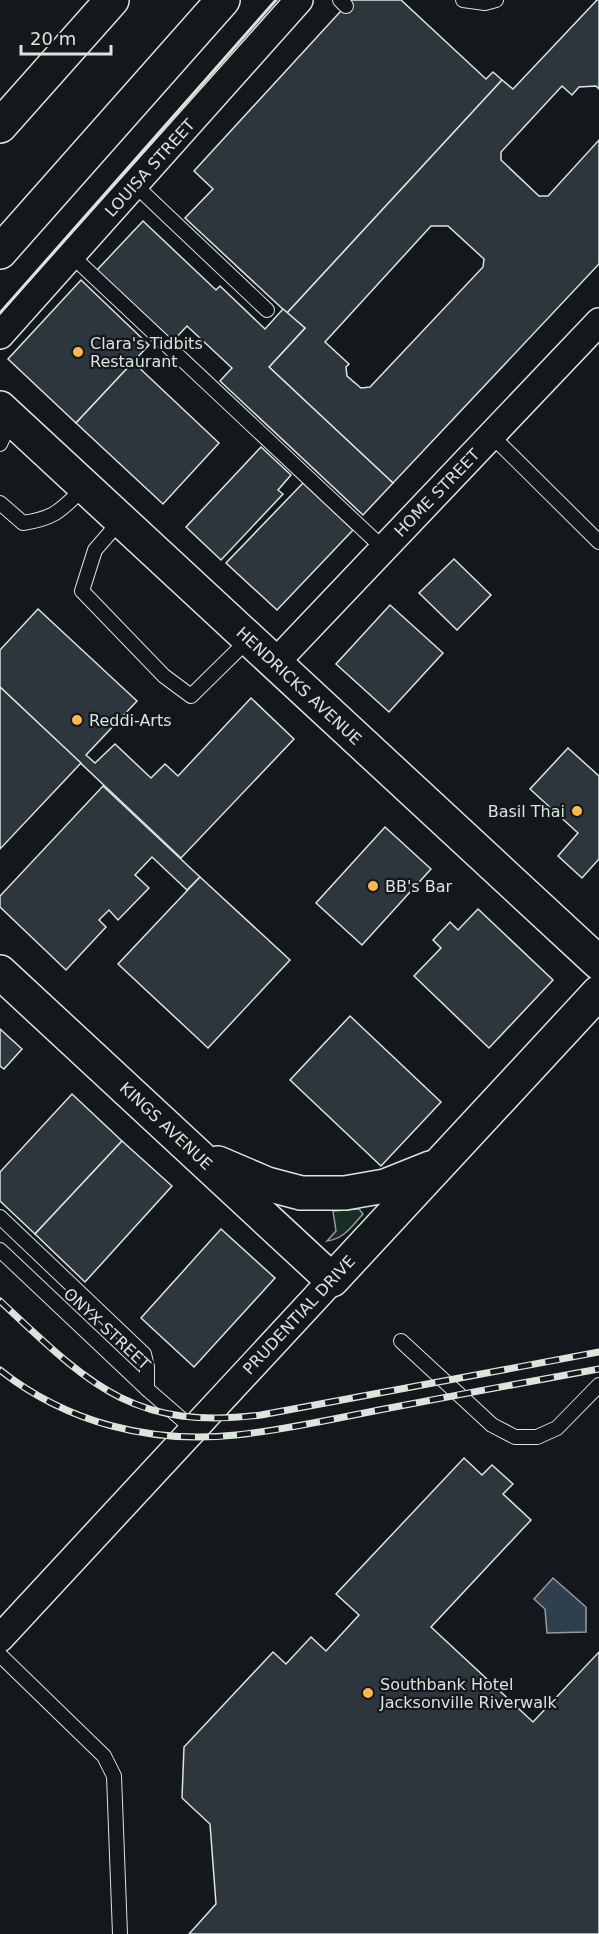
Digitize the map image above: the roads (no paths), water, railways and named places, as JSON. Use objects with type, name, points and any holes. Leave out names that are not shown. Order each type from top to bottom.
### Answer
[{"type":"main road","points":[[0,126],[112,0]]},
{"type":"main road","points":[[0,252],[223,0]]},
{"type":"main road","name":"HENDRICKS AVENUE","points":[[4,424],[84,486],[599,963]]},
{"type":"main road","name":"KINGS AVENUE","points":[[0,972],[332,1280]]},
{"type":"main road","name":"PRUDENTIAL DRIVE","points":[[332,1280],[599,992]]},
{"type":"main road","points":[[195,1154],[267,1184],[301,1192],[345,1193],[385,1186],[440,1164]]},
{"type":"street","name":"LOUISA STREET","points":[[0,335],[299,0]]},
{"type":"street","name":"HOME STREET","points":[[275,663],[599,322]]},
{"type":"street","name":"PRUDENTIAL DRIVE","points":[[0,1638],[332,1280]]},
{"type":"lane","points":[[463,0],[475,3],[496,0]]},
{"type":"lane","points":[[135,185],[267,310]]},
{"type":"lane","points":[[72,256],[384,549]]},
{"type":"lane","points":[[491,435],[599,542]]},
{"type":"lane","points":[[0,502],[23,523],[45,520],[56,514],[84,486]]},
{"type":"lane","points":[[121,520],[95,550],[82,591],[164,676],[191,696],[249,639]]},
{"type":"lane","points":[[0,1217],[144,1354],[147,1367],[147,1389]]},
{"type":"lane","name":"ONYX STREET","points":[[0,1250],[147,1389],[193,1429]]},
{"type":"lane","points":[[401,1341],[492,1425],[514,1437],[537,1437],[557,1428],[599,1385]]},
{"type":"lane","points":[[0,1655],[104,1756],[114,1776],[120,1934]]},
{"type":"water","points":[[553,1578],[586,1607],[586,1632],[547,1633],[545,1609],[534,1599]]},
{"type":"railway","points":[[0,1301],[60,1356],[115,1395],[145,1408],[178,1415],[216,1418],[261,1415],[599,1352]]},
{"type":"railway","points":[[0,1370],[53,1404],[111,1426],[173,1436],[204,1437],[290,1427],[599,1369]]},
{"type":"place","name":"Clara's Tidbits Restaurant","points":[[78,352]]},
{"type":"place","name":"Reddi-Arts","points":[[77,720]]},
{"type":"place","name":"Basil Thai","points":[[577,811]]},
{"type":"place","name":"BB's Bar","points":[[373,886]]},
{"type":"place","name":"Southbank Hotel Jacksonville Riverwalk","points":[[368,1693]]}]
